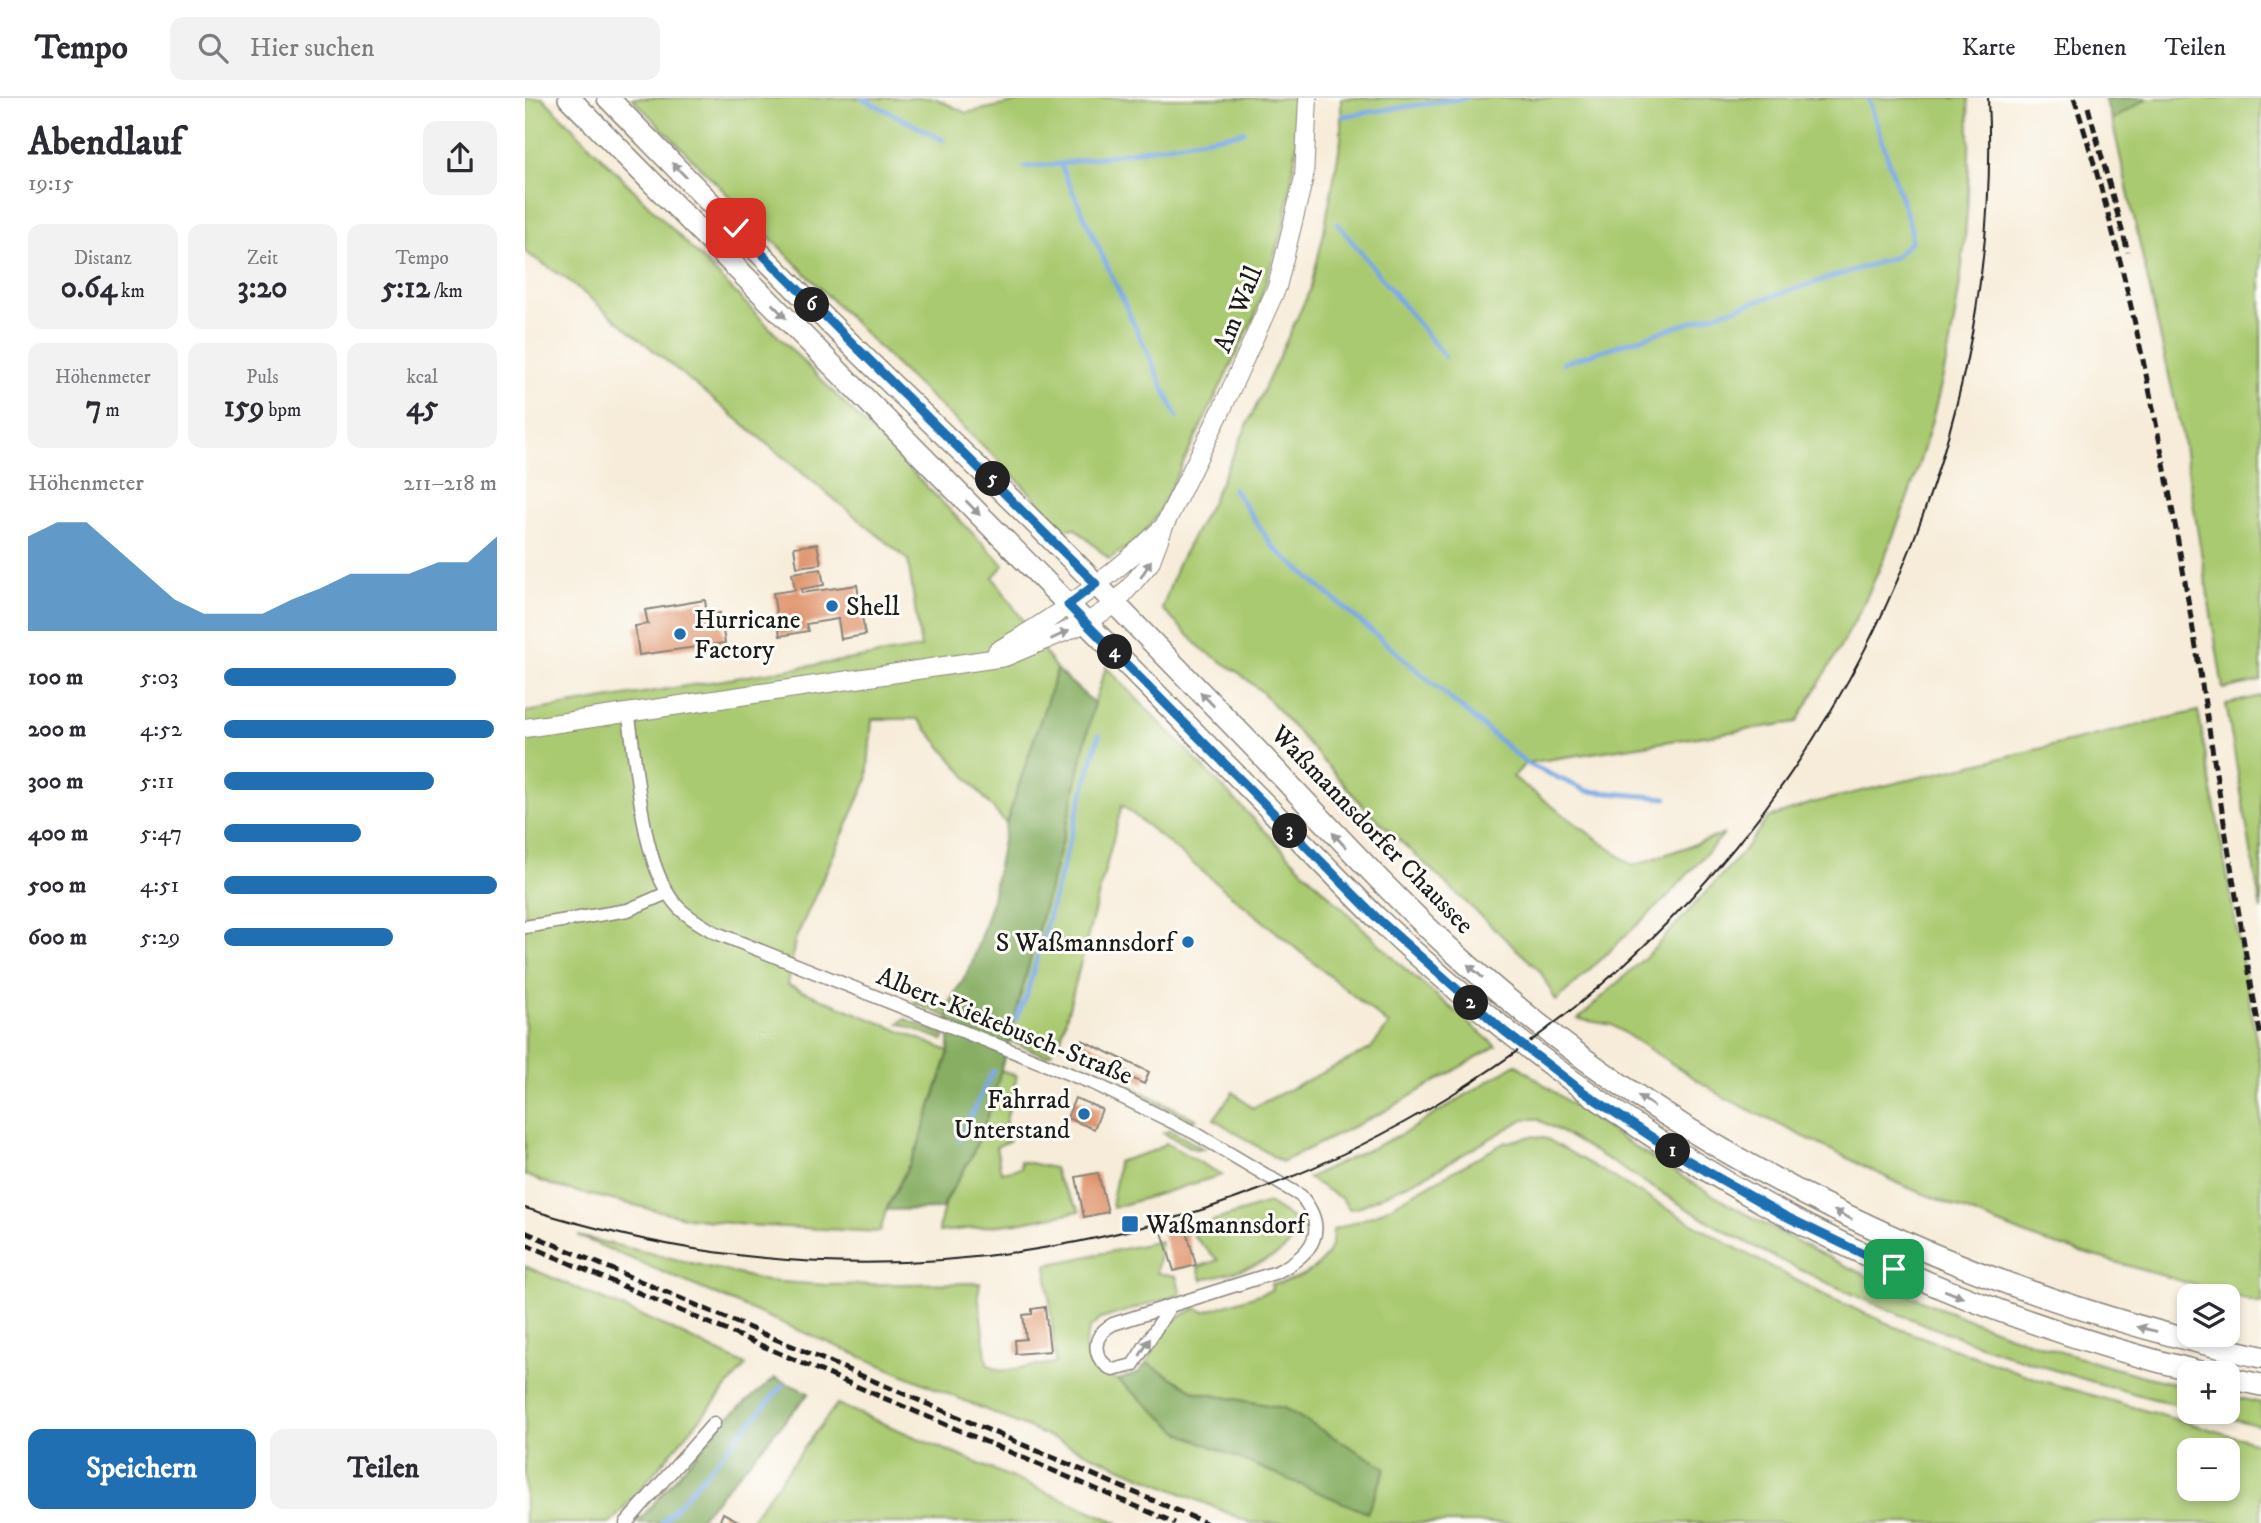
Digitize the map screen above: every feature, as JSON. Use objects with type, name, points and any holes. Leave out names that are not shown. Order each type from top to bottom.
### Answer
[{"type":"main road","name":"Waßmannsdorfer Chaussee","points":[[569,98],[1376,917],[1534,1055],[1682,1157],[1838,1243],[2005,1314],[2177,1365]]},
{"type":"main road","name":"Waßmannsdorfer Chaussee","points":[[608,98],[864,357],[1003,489],[1351,853],[1432,932],[1557,1038],[1699,1135],[1799,1192],[1905,1244],[2071,1307],[2261,1357]]},
{"type":"main road","points":[[2240,1381],[2261,1385]]},
{"type":"street","name":"Am Wall","points":[[525,728],[1015,654],[1086,623],[1115,604],[1150,563],[1164,526],[1238,376],[1277,287],[1304,177],[1308,98]]},
{"type":"street","name":"Am Wall","points":[[987,657],[1029,633],[1068,605],[1134,555],[1164,526]]},
{"type":"street","name":"Albert-Kiekebusch-Straße","points":[[628,712],[650,850],[667,893],[693,920],[714,932],[1097,1085],[1144,1107],[1285,1186],[1301,1196],[1310,1207],[1316,1222],[1314,1239],[1308,1252],[1295,1263],[1104,1329],[1097,1338],[1095,1348],[1104,1365],[1113,1370],[1133,1365],[1169,1308]]},
{"type":"street","points":[[525,927],[628,910],[667,893]]},
{"type":"street","points":[[626,1523],[714,1423]]},
{"type":"green space","points":[[525,98],[543,98],[1004,565],[993,577],[1057,670],[1006,824],[918,719],[872,719],[867,781],[795,940],[788,985],[949,1051],[917,1149],[886,1210],[880,1232],[745,1225],[689,1218],[557,1187],[525,1175],[525,712],[921,648],[908,560],[568,280],[525,252]]},
{"type":"green space","points":[[632,98],[935,98],[966,113],[1037,98],[1298,98],[1299,132],[1285,221],[1255,316],[1157,516],[1138,540],[1109,559],[1075,528],[1065,529],[996,458],[898,367]]},
{"type":"green space","points":[[1341,98],[1968,98],[1969,160],[1960,285],[1935,407],[1918,467],[1873,583],[1847,636],[1797,722],[1526,763],[1513,777],[1633,866],[1724,834],[1668,896],[1556,1001],[1540,971],[1366,809],[1262,692],[1202,649],[1162,609],[1178,564],[1211,503],[1310,290],[1341,140]]},
{"type":"green space","points":[[2104,98],[2148,98],[2112,120]]},
{"type":"green space","points":[[2148,98],[2261,98],[2261,681],[2223,689],[2182,434],[2112,120]]},
{"type":"green space","points":[[1106,667],[1299,866],[1403,967],[1496,1046],[1383,1112],[1282,1162],[1214,1119],[1233,1092],[1252,1108],[1370,1049],[1389,1025],[1122,805],[1059,1046],[1010,1026],[1069,814],[1094,703]]},
{"type":"green space","points":[[1057,670],[1094,703],[1069,814],[991,1107],[972,1155],[941,1209],[886,1210],[917,1149],[943,1072],[949,1051],[949,1003],[971,966],[991,904],[1006,824]]},
{"type":"green space","points":[[2261,696],[2261,910],[2226,704]]},
{"type":"green space","points":[[2198,711],[2261,1067],[2261,1304],[2240,1298],[2240,1284],[2191,1284],[2042,1241],[1904,1186],[1725,1098],[1612,1025],[1578,1019],[1652,951],[1741,854],[1768,818],[1812,803]]},
{"type":"green space","points":[[913,997],[987,1027],[983,1031],[916,1004]]},
{"type":"green space","points":[[905,1019],[945,1036],[943,1040],[899,1023]]},
{"type":"green space","points":[[995,1029],[1052,1052],[1047,1056],[994,1035]]},
{"type":"green space","points":[[1516,1064],[1671,1170],[1835,1261],[1921,1300],[2008,1334],[2098,1363],[2177,1384],[2177,1405],[2070,1375],[1953,1336],[1840,1288],[1729,1233],[1537,1119],[1524,1119],[1431,1173],[1357,1208],[1349,1209],[1342,1199],[1308,1178],[1406,1132]]},
{"type":"green space","points":[[1000,1070],[1017,1076],[1005,1125],[1009,1141],[996,1147],[1001,1172],[1021,1168],[1020,1161],[1054,1168],[1058,1180],[1080,1211],[1017,1223],[939,1232],[947,1199],[968,1164],[981,1133]]},
{"type":"green space","points":[[1106,1074],[1196,1119],[1192,1121],[1104,1078]]},
{"type":"green space","points":[[1170,1130],[1204,1149],[1194,1149],[1163,1133]]},
{"type":"green space","points":[[1532,1136],[1547,1139],[1732,1246],[1824,1295],[1900,1329],[2043,1381],[2177,1420],[2177,1424],[2192,1424],[2261,1444],[2261,1523],[1251,1523],[578,1236],[767,1281],[825,1285],[980,1283],[978,1294],[987,1364],[1000,1371],[1056,1363],[1046,1265],[1161,1241],[1157,1273],[1176,1276],[1181,1294],[1101,1319],[1090,1328],[1085,1344],[1088,1362],[1095,1372],[1118,1380],[1182,1434],[1284,1408],[1196,1392],[1147,1363],[1165,1330],[1178,1318],[1196,1308],[1204,1312],[1272,1290],[1271,1284],[1293,1279],[1314,1269],[1328,1253],[1333,1230],[1375,1215],[1504,1143]]},
{"type":"green space","points":[[1166,1143],[1222,1175],[1113,1208],[1117,1162],[1153,1151]]},
{"type":"green space","points":[[1268,1203],[1295,1220],[1298,1230],[1292,1241],[1271,1258],[1202,1280],[1198,1267],[1218,1260],[1194,1237],[1191,1228]]},
{"type":"green space","points":[[525,1266],[660,1324],[746,1365],[611,1523],[525,1523]]},
{"type":"green space","points":[[1147,1363],[1196,1392],[1284,1408],[1386,1468],[1367,1513],[1182,1434],[1118,1380],[1138,1373]]},
{"type":"green space","points":[[775,1378],[809,1393],[696,1523],[637,1523],[727,1418]]},
{"type":"green space","points":[[2240,1398],[2261,1403],[2261,1426],[2240,1421]]},
{"type":"green space","points":[[837,1404],[1119,1523],[748,1523]]},
{"type":"building","points":[[817,544],[821,564],[797,567],[794,547]]},
{"type":"building","points":[[821,569],[824,585],[801,589],[802,593],[857,585],[865,635],[841,639],[838,619],[806,624],[808,631],[780,636],[773,593],[795,590],[792,573]]},
{"type":"building","name":"Hurricane Factory","points":[[705,600],[707,615],[720,613],[725,643],[639,655],[635,626],[648,624],[645,610]]},
{"type":"building","points":[[1082,1040],[1149,1072],[1144,1084],[1077,1053]]},
{"type":"building","name":"Fahrrad Unterstand","points":[[1075,1098],[1102,1109],[1094,1129],[1067,1118]]},
{"type":"building","points":[[1098,1173],[1108,1212],[1084,1217],[1076,1177]]},
{"type":"building","points":[[1185,1225],[1196,1265],[1174,1271],[1162,1232]]},
{"type":"building","points":[[1045,1307],[1050,1351],[1016,1354],[1015,1340],[1026,1339],[1023,1315],[1032,1314],[1032,1309]]},
{"type":"building","points":[[723,1513],[742,1523],[719,1523]]},
{"type":"waterway","points":[[862,98],[943,140]]},
{"type":"waterway","points":[[1343,116],[1466,98]]},
{"type":"waterway","points":[[1563,363],[1895,257],[1911,241],[1911,228],[1868,98]]},
{"type":"waterway","points":[[1025,167],[1060,164],[1244,132]]},
{"type":"waterway","points":[[1060,164],[1177,417]]},
{"type":"waterway","points":[[1338,224],[1445,357]]},
{"type":"waterway","points":[[1233,488],[1273,547],[1526,763],[1587,791],[1666,798]]},
{"type":"waterway","points":[[1016,1019],[1026,997],[1099,735]]},
{"type":"waterway","points":[[959,1140],[993,1071]]},
{"type":"waterway","points":[[662,1523],[783,1385]]},
{"type":"tram line","points":[[525,1208],[619,1234],[714,1252],[909,1262],[1100,1237],[1281,1181],[1450,1096],[1602,984],[1735,847],[1843,689],[1924,512],[1955,411],[1976,308],[1988,203],[1988,98]]},
{"type":"railway","points":[[2074,98],[2108,213],[2161,447],[2261,1038]]},
{"type":"railway","points":[[2088,107],[2128,252]]},
{"type":"railway","points":[[525,1232],[1206,1523]]},
{"type":"railway","points":[[525,1244],[1175,1523]]},
{"type":"place","name":"Shell","points":[[832,606]]},
{"type":"place","name":"Hurricane Factory","points":[[680,634]]},
{"type":"place","name":"S Waßmannsdorf","points":[[1188,942]]},
{"type":"place","name":"Fahrrad Unterstand","points":[[1084,1114]]},
{"type":"place","name":"Waßmannsdorf","points":[[1130,1224]]},
{"type":"route","points":[[736,228],[864,357],[1003,489],[1096,584],[1068,605],[1413,952],[1504,1031],[1631,1125],[1783,1215],[1894,1269]]}]
